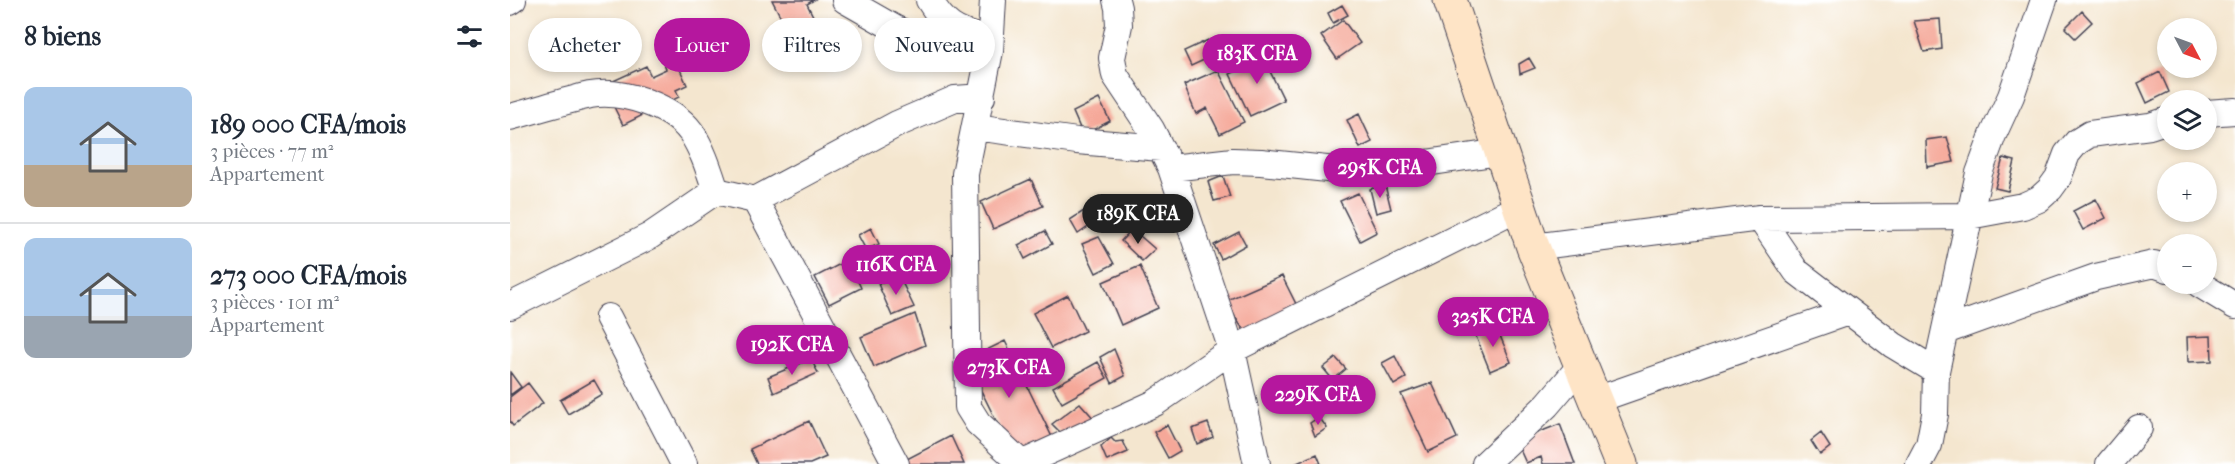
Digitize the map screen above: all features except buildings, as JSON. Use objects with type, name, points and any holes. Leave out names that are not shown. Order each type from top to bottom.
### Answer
[{"type":"main road","points":[[1450,0],[1533,247],[1582,363],[1621,464]]},
{"type":"street","points":[[845,0],[876,18]]},
{"type":"street","points":[[929,0],[942,18]]},
{"type":"street","points":[[992,18],[993,0]]},
{"type":"street","points":[[1116,0],[1119,25],[1112,66],[1115,75],[1151,129],[1166,158],[1232,350],[1257,464]]},
{"type":"street","points":[[1919,464],[1929,445],[1935,414],[1936,371],[1979,173],[2011,96],[2044,0]]},
{"type":"street","points":[[986,72],[965,174],[968,407],[978,423],[1020,464],[1155,403],[1232,350],[1519,207]]},
{"type":"street","points":[[510,117],[592,95],[615,94],[645,101],[669,113],[690,130],[705,158],[716,191]]},
{"type":"street","points":[[510,306],[650,236],[716,191],[755,200],[907,120],[955,99],[982,97]]},
{"type":"street","points":[[2217,112],[2235,111]]},
{"type":"street","points":[[1533,247],[1760,218],[1969,216],[2022,206],[2040,199],[2050,189],[2058,178],[2067,154],[2077,142],[2090,134],[2157,124]]},
{"type":"street","points":[[975,128],[1077,141],[1166,158],[1261,162],[1346,171],[1399,167],[1500,152]]},
{"type":"street","points":[[755,200],[896,464]]},
{"type":"street","points":[[1760,218],[1796,271],[1893,345],[1936,371]]},
{"type":"street","points":[[1945,331],[2096,277],[2157,265]]},
{"type":"street","points":[[2215,294],[2235,306]]},
{"type":"street","points":[[1596,400],[1848,312]]},
{"type":"street","points":[[608,317],[684,464]]},
{"type":"street","points":[[1485,464],[1494,458],[1547,405],[1582,363]]},
{"type":"street","points":[[2109,464],[2139,428]]}]
